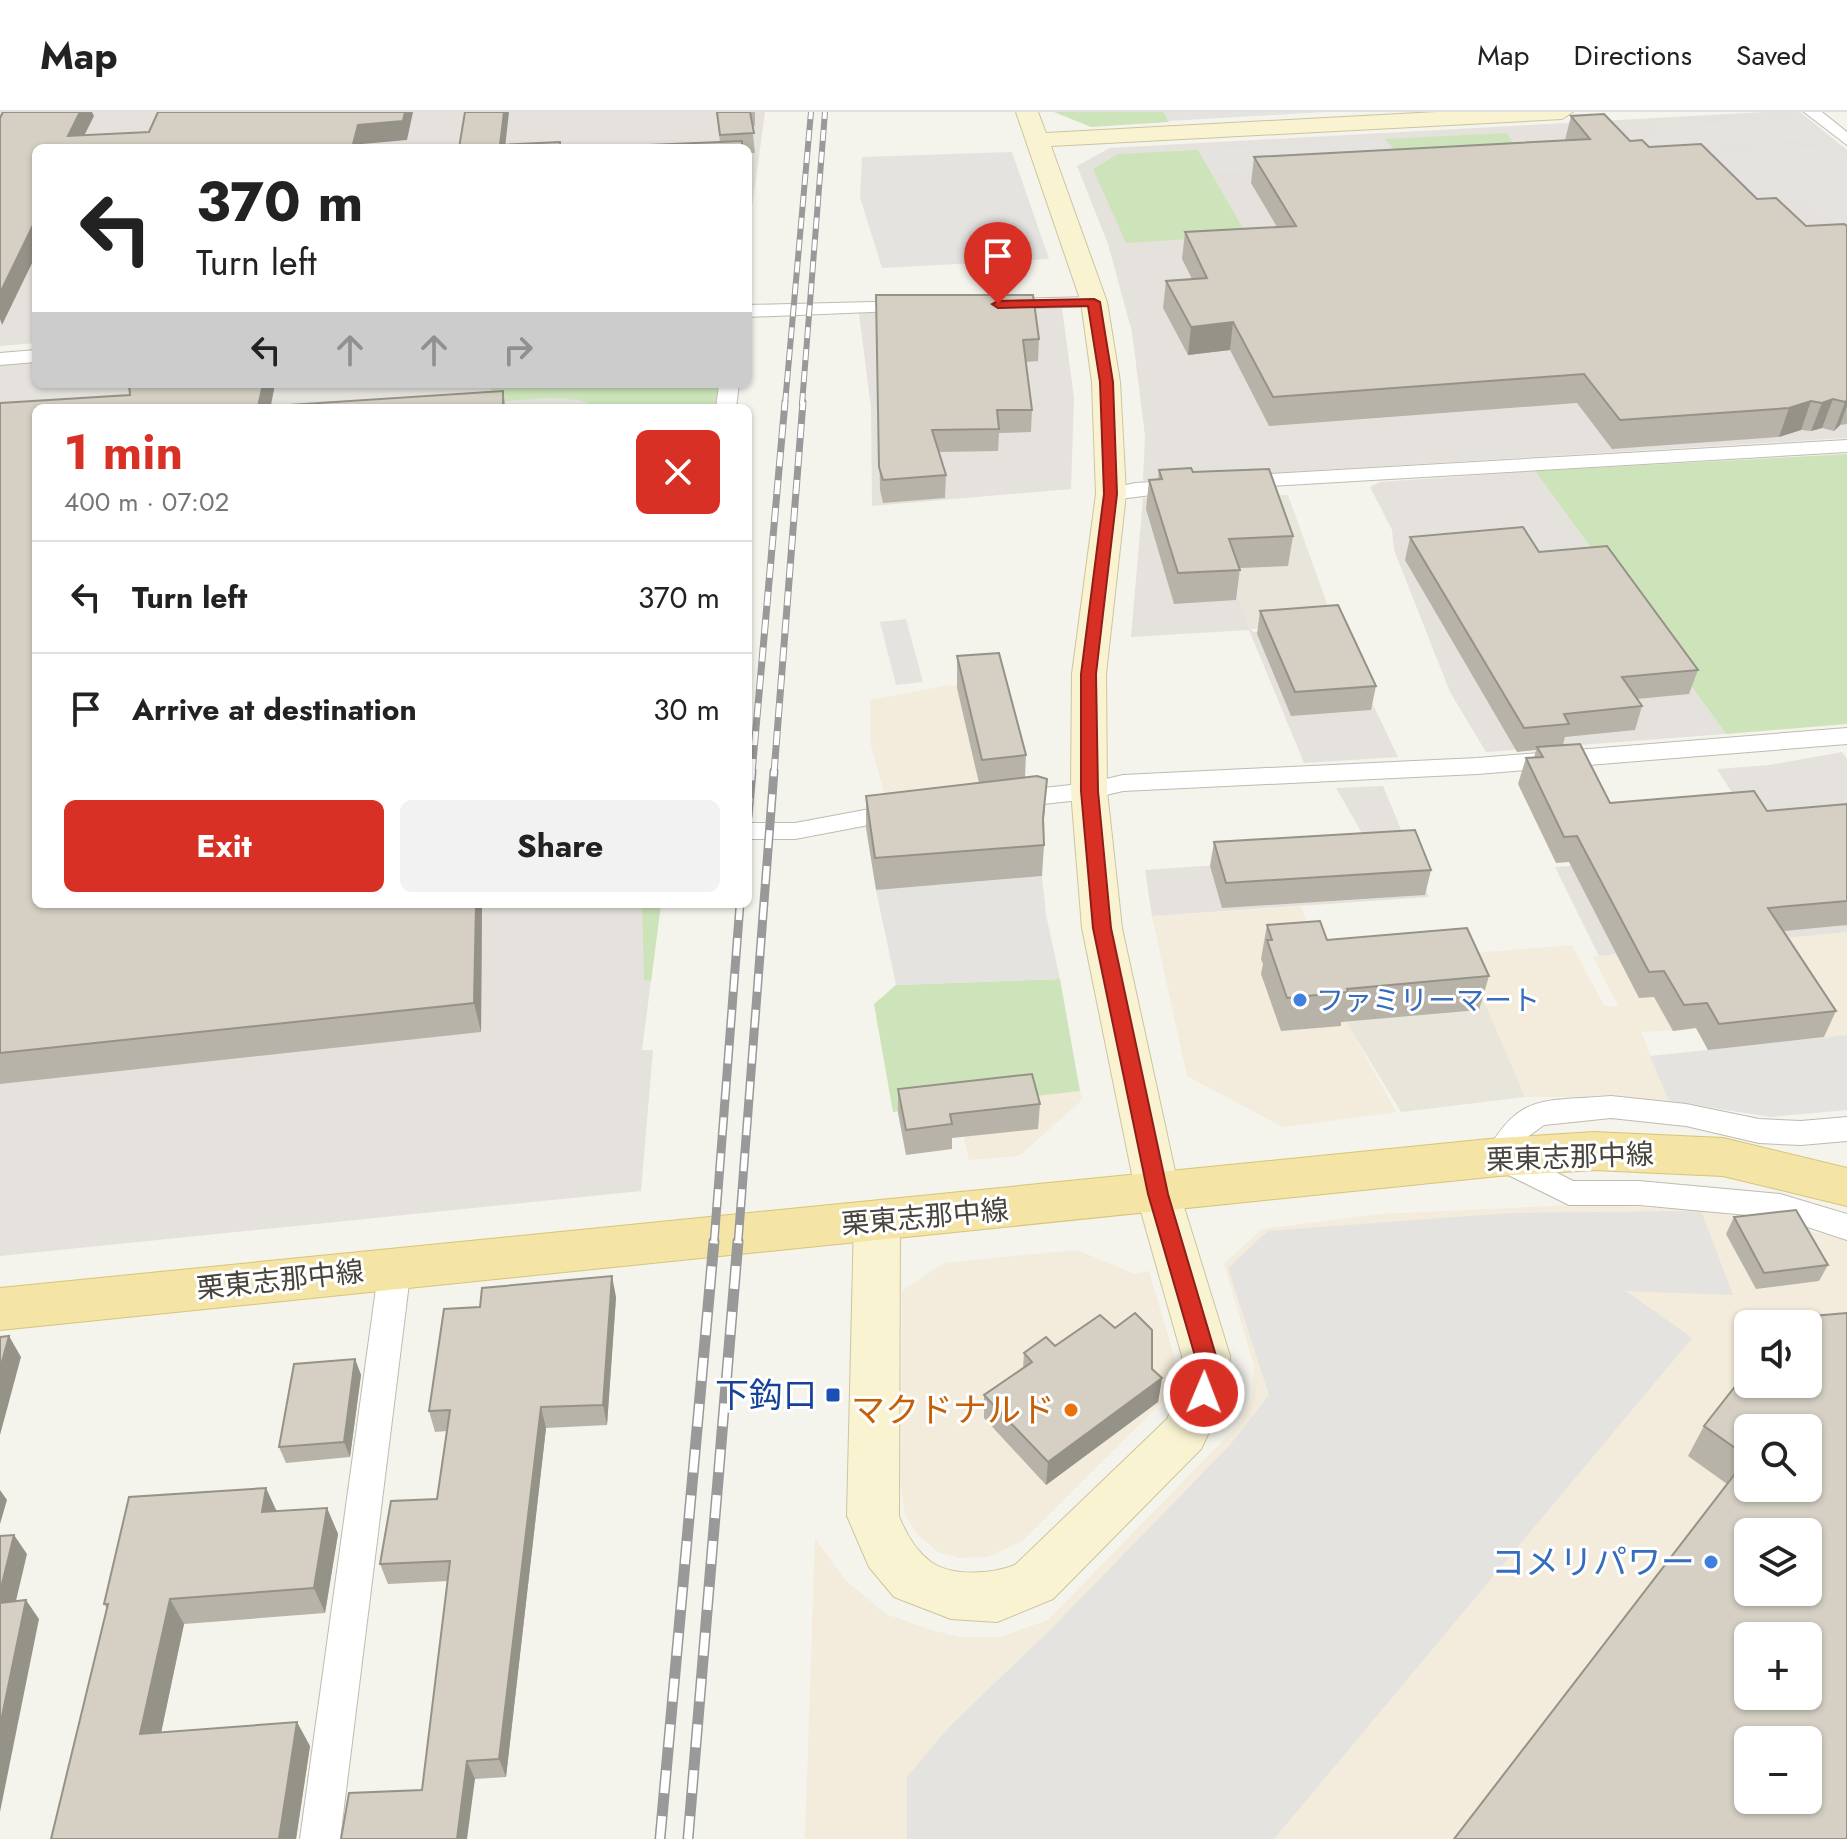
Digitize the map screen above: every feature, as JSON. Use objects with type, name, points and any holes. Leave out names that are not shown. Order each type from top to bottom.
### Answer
[{"type":"main road","name":"栗東志那中線","points":[[0,1309],[395,1267],[1158,1194],[1499,1157],[1594,1151],[1723,1157],[1847,1187]]},
{"type":"street","points":[[877,1221],[873,1516],[887,1550],[913,1580],[951,1594],[997,1597],[1034,1582],[1184,1434],[1204,1393],[1206,1356],[1158,1194],[1102,928],[1089,791],[1089,674],[1111,494],[1106,382],[1094,302],[1027,112]]},
{"type":"street","points":[[1039,140],[1562,112]]},
{"type":"street","points":[[1812,112],[1847,140]]},
{"type":"street","points":[[980,305],[1094,302]]},
{"type":"street","points":[[752,311],[935,305]]},
{"type":"street","points":[[0,359],[32,356]]},
{"type":"street","points":[[1111,494],[1135,489],[1847,446]]},
{"type":"street","points":[[980,803],[1089,791],[1123,783],[1477,766],[1847,736]]},
{"type":"street","points":[[752,831],[795,831],[863,817],[933,808]]},
{"type":"street","points":[[1847,1129],[1801,1133],[1759,1131],[1686,1115],[1611,1107],[1537,1114],[1515,1130],[1499,1157],[1569,1193],[1639,1193],[1780,1206],[1847,1227]]},
{"type":"street","points":[[320,1839],[395,1267]]},
{"type":"shaded area","points":[[0,112],[765,112],[752,208],[752,144],[32,144],[32,343],[0,346]]},
{"type":"shaded area","points":[[1164,112],[1325,112],[1168,121]]},
{"type":"shaded area","points":[[1800,112],[1847,150],[1847,438],[1143,481],[1145,436],[1132,332],[1108,244],[1077,166],[1110,148]]},
{"type":"shaded area","points":[[1803,119],[1826,138],[1635,149],[1626,139],[1670,138],[1661,127]]},
{"type":"shaded area","points":[[1381,140],[1399,162],[1212,173],[1198,150]]},
{"type":"shaded area","points":[[1837,146],[1847,155],[1847,235],[1806,197],[1742,202],[1697,156]]},
{"type":"shaded area","points":[[1012,152],[1049,259],[882,268],[860,197],[862,157]]},
{"type":"shaded area","points":[[1062,308],[1074,398],[1071,489],[872,506],[871,408],[859,313]]},
{"type":"shaded area","points":[[32,360],[32,388],[718,388],[716,404],[32,404],[32,908],[660,908],[642,1050],[653,1050],[641,1191],[0,1256],[0,363]]},
{"type":"shaded area","points":[[1535,471],[1726,734],[1486,752],[1450,692],[1394,550],[1392,530],[1370,487],[1380,482]]},
{"type":"shaded area","points":[[1288,495],[1334,623],[1250,629],[1204,496]]},
{"type":"shaded area","points":[[1204,496],[1250,629],[1254,632],[1335,625],[1398,757],[1304,763],[1249,630],[1131,637],[1143,498]]},
{"type":"shaded area","points":[[906,619],[923,682],[896,685],[880,622]]},
{"type":"shaded area","points":[[998,681],[1029,788],[887,803],[871,745],[870,700],[945,686]]},
{"type":"shaded area","points":[[1842,752],[1847,759],[1847,932],[1599,956],[1555,867],[1769,851],[1717,769],[1769,765]]},
{"type":"shaded area","points":[[1383,786],[1429,897],[1152,916],[1145,870],[1374,854],[1336,788]]},
{"type":"shaded area","points":[[1042,876],[1046,915],[1060,979],[896,985],[876,890]]},
{"type":"shaded area","points":[[1301,907],[1350,1028],[1396,1112],[1283,1127],[1187,1076],[1152,916]]},
{"type":"shaded area","points":[[1847,932],[1847,1035],[1708,1050],[1696,1029],[1641,1032],[1669,1101],[1623,1097],[1525,1097],[1464,954],[1572,945],[1604,1006],[1618,1006],[1593,957]]},
{"type":"shaded area","points":[[1464,954],[1525,1097],[1401,1112],[1350,1028],[1324,965]]},
{"type":"shaded area","points":[[1847,1035],[1847,1110],[1771,1117],[1669,1101],[1650,1056]]},
{"type":"shaded area","points":[[1080,1091],[1082,1100],[1019,1156],[969,1160],[957,1103]]},
{"type":"shaded area","points":[[1595,1204],[1701,1211],[1764,1220],[1847,1240],[1847,1839],[805,1839],[815,1538],[845,1580],[886,1614],[928,1629],[959,1637],[1000,1637],[1048,1620],[1241,1422],[1252,1399],[1254,1366],[1224,1264],[1262,1229],[1381,1214]]},
{"type":"shaded area","points":[[1701,1211],[1733,1295],[1626,1291],[1692,1338],[1274,1839],[907,1839],[907,1777],[950,1726],[1050,1630],[1230,1445],[1269,1395],[1228,1268],[1268,1231],[1510,1213]]},
{"type":"shaded area","points":[[1077,1250],[1135,1274],[1149,1271],[1176,1363],[1169,1395],[1022,1541],[988,1557],[960,1558],[938,1552],[918,1535],[905,1515],[901,1487],[902,1291],[944,1263]]},
{"type":"green space","points":[[1054,112],[1164,112],[1169,122],[1091,127]]},
{"type":"green space","points":[[1507,133],[1513,143],[1527,142],[1536,152],[1403,159],[1385,139]]},
{"type":"green space","points":[[1198,150],[1245,232],[1239,236],[1126,243],[1093,169],[1118,154]]},
{"type":"green space","points":[[491,388],[718,388],[716,404],[590,404],[552,398],[490,402]]},
{"type":"green space","points":[[1847,454],[1847,724],[1726,734],[1535,471]]},
{"type":"green space","points":[[642,908],[660,908],[651,981],[644,980]]},
{"type":"green space","points":[[1060,979],[1080,1091],[893,1112],[874,1004],[896,985]]},
{"type":"building","points":[[3,112],[80,112],[68,136],[149,132],[158,112],[405,112],[403,121],[358,125],[353,144],[32,144],[32,227],[0,293],[0,118]]},
{"type":"building","points":[[465,112],[504,112],[500,144],[460,144]]},
{"type":"building","points":[[717,112],[750,112],[754,133],[720,135]]},
{"type":"building","points":[[1604,114],[1630,141],[1642,140],[1649,147],[1701,144],[1757,199],[1776,198],[1806,226],[1847,226],[1845,402],[1833,399],[1822,403],[1811,401],[1789,408],[1620,420],[1584,374],[1273,397],[1233,322],[1191,327],[1166,281],[1207,278],[1185,232],[1296,226],[1254,157],[1590,139],[1571,116]]},
{"type":"building","points":[[742,141],[742,144],[673,144]]},
{"type":"building","points":[[876,295],[1033,295],[1039,339],[1023,340],[1032,410],[997,410],[999,429],[932,430],[946,475],[883,480],[879,467]]},
{"type":"building","points":[[129,388],[262,388],[259,404],[32,404],[32,908],[476,908],[474,1003],[0,1053],[0,403],[130,395]]},
{"type":"building","points":[[503,391],[503,404],[304,404]]},
{"type":"building","points":[[1191,468],[1193,472],[1269,469],[1293,536],[1229,539],[1240,570],[1178,573],[1149,480],[1162,479],[1159,470]]},
{"type":"building","points":[[1523,527],[1539,552],[1607,546],[1698,670],[1622,677],[1642,706],[1564,714],[1569,724],[1524,728],[1410,537]]},
{"type":"building","points":[[1338,605],[1376,686],[1295,692],[1260,611]]},
{"type":"building","points":[[999,653],[1026,755],[982,760],[957,656]]},
{"type":"building","points":[[1580,744],[1610,803],[1754,791],[1767,811],[1847,804],[1847,901],[1768,908],[1836,1011],[1719,1024],[1707,1003],[1684,1005],[1664,971],[1649,972],[1577,836],[1564,837],[1526,758],[1543,757],[1537,747]]},
{"type":"building","points":[[1037,776],[1047,779],[1044,845],[875,858],[866,796]]},
{"type":"building","points":[[1415,830],[1431,870],[1226,883],[1214,842]]},
{"type":"building","points":[[1320,921],[1327,940],[1467,928],[1489,976],[1347,989],[1348,992],[1287,998],[1267,940],[1272,940],[1267,925]]},
{"type":"building","points":[[1032,1074],[1040,1104],[950,1114],[952,1124],[906,1130],[898,1089]]},
{"type":"building","points":[[1796,1210],[1828,1265],[1764,1273],[1734,1217]]},
{"type":"building","points":[[612,1276],[603,1405],[541,1407],[499,1759],[467,1761],[457,1839],[341,1839],[349,1793],[422,1790],[450,1561],[380,1564],[391,1501],[437,1499],[450,1410],[429,1411],[444,1309],[480,1307],[482,1288]]},
{"type":"building","name":"マクドナルド","points":[[1135,1313],[1152,1330],[1152,1369],[1162,1378],[1048,1462],[984,1395],[1032,1362],[1024,1353],[1046,1337],[1055,1346],[1100,1315],[1115,1328]]},
{"type":"building","name":"コメリパワー","points":[[1847,1313],[1847,1839],[1454,1839],[1734,1475],[1734,1502],[1822,1502],[1822,1414],[1734,1414],[1734,1447],[1704,1426],[1734,1388],[1734,1398],[1822,1398],[1822,1315]]},
{"type":"building","points":[[9,1336],[0,1369],[0,1337]]},
{"type":"building","points":[[355,1359],[344,1442],[279,1447],[294,1364]]},
{"type":"building","points":[[266,1488],[262,1512],[327,1508],[314,1588],[170,1599],[140,1734],[297,1722],[279,1839],[51,1839],[108,1604],[104,1604],[129,1497]]},
{"type":"building","points":[[14,1535],[0,1592],[0,1536]]},
{"type":"building","points":[[26,1600],[0,1726],[0,1603]]},
{"type":"railway","points":[[785,404],[811,112]]},
{"type":"railway","points":[[802,404],[825,112]]},
{"type":"railway","points":[[752,773],[785,402]]},
{"type":"railway","points":[[774,773],[803,402]]},
{"type":"railway","points":[[738,1243],[774,771]]},
{"type":"railway","points":[[714,1243],[740,908]]},
{"type":"railway","points":[[660,1839],[714,1241]]},
{"type":"railway","points":[[688,1839],[738,1241]]},
{"type":"place","name":"ファミリーマート","points":[[1300,1000]]},
{"type":"place","name":"下鈎口","points":[[833,1395]]},
{"type":"place","name":"マクドナルド","points":[[1071,1410]]},
{"type":"place","name":"コメリパワー","points":[[1711,1562]]},
{"type":"route","points":[[998,304],[1094,302],[1106,382],[1111,494],[1096,595],[1089,674],[1089,791],[1102,928],[1158,1194],[1206,1356],[1204,1393]]}]
